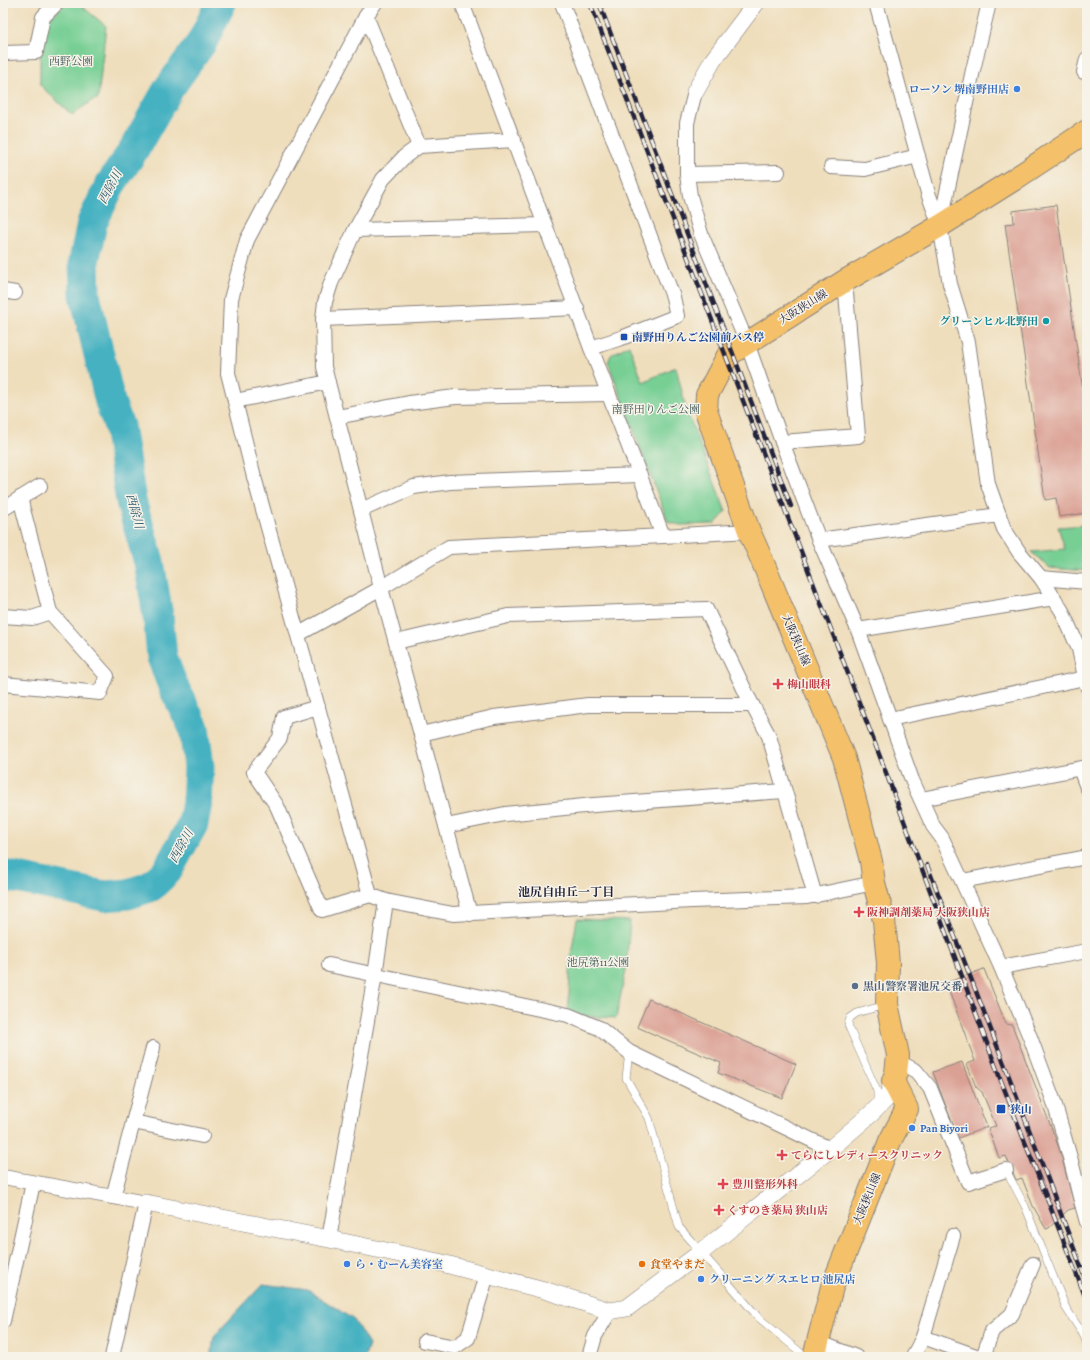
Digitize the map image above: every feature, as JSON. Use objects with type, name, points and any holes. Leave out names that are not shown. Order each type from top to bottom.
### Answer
[{"type":"main road","name":"大阪狭山線","points":[[812,1352],[832,1287],[890,1141],[907,1109],[895,1071],[898,1055],[887,1004],[888,963],[884,920],[874,883],[871,860],[844,758],[749,531],[706,411],[707,395],[727,357],[747,343],[845,280],[940,226],[1014,180],[1087,131]]},
{"type":"street","points":[[3,53],[36,52],[43,17],[57,3]]},
{"type":"street","points":[[370,895],[254,476],[228,373],[231,299],[247,240],[366,16],[375,3]]},
{"type":"street","points":[[462,3],[663,536]]},
{"type":"street","points":[[562,3],[672,297],[677,316],[591,348]]},
{"type":"street","points":[[756,3],[713,60],[695,92],[688,123],[686,174],[690,196],[701,234],[747,343],[819,540],[858,630],[912,780],[933,826],[942,838],[962,881],[1001,967],[1030,1037],[1054,1102],[1071,1161],[1081,1176],[1087,1222]]},
{"type":"street","points":[[876,3],[928,192],[940,226],[950,284],[968,342],[988,484],[1004,529],[1019,552],[1041,578],[1062,611],[1079,649],[1086,682],[890,719]]},
{"type":"street","points":[[940,226],[989,3]]},
{"type":"street","points":[[366,16],[419,146]]},
{"type":"street","points":[[1087,59],[1084,72],[1087,72]]},
{"type":"street","points":[[470,914],[381,588],[324,367],[323,319],[325,302],[331,283],[355,230],[383,179],[404,157],[419,146],[514,140]]},
{"type":"street","points":[[830,167],[866,169],[918,156]]},
{"type":"street","points":[[686,174],[778,172]]},
{"type":"street","points":[[355,230],[545,225]]},
{"type":"street","points":[[782,442],[858,436],[845,280]]},
{"type":"street","points":[[323,319],[577,308]]},
{"type":"street","points":[[235,401],[328,382]]},
{"type":"street","points":[[337,417],[409,403],[455,397],[609,394]]},
{"type":"street","points":[[361,510],[414,487],[450,482],[640,475]]},
{"type":"street","points":[[3,509],[40,486]]},
{"type":"street","points":[[3,684],[100,693],[107,676],[50,612],[20,498]]},
{"type":"street","points":[[819,540],[999,515]]},
{"type":"street","points":[[298,634],[381,588],[449,547],[749,531]]},
{"type":"street","points":[[1041,578],[1087,582]]},
{"type":"street","points":[[858,630],[1054,598]]},
{"type":"street","points":[[396,642],[508,616],[706,608],[752,705],[769,736],[814,896]]},
{"type":"street","points":[[3,616],[32,618],[50,612]]},
{"type":"street","points":[[421,734],[494,717],[588,705],[752,705]]},
{"type":"street","points":[[318,706],[284,717],[280,738],[254,772],[277,806],[322,910],[370,895],[386,901],[453,914],[470,914],[814,896],[874,883]]},
{"type":"street","points":[[921,799],[1084,768],[1087,787]]},
{"type":"street","points":[[446,826],[505,814],[594,805],[784,791]]},
{"type":"street","points":[[962,881],[1087,857]]},
{"type":"street","points":[[329,1239],[375,975],[386,901]]},
{"type":"street","points":[[1001,967],[1087,951]]},
{"type":"street","points":[[329,965],[568,1015],[599,1028],[629,1052],[830,1149]]},
{"type":"street","points":[[113,1197],[153,1048]]},
{"type":"street","points":[[3,1177],[146,1203],[438,1262],[544,1290],[610,1311],[627,1308],[700,1253],[830,1149],[887,1098],[895,1071],[916,1071],[930,1088],[968,1182],[1006,1170]]},
{"type":"street","points":[[133,1122],[202,1136]]},
{"type":"street","points":[[4,1314],[33,1183]]},
{"type":"street","points":[[112,1357],[146,1203]]},
{"type":"street","points":[[913,1357],[922,1336],[953,1236]]},
{"type":"street","points":[[984,1357],[992,1331],[1012,1314],[1033,1264]]},
{"type":"street","points":[[425,1342],[455,1347],[468,1338],[487,1274]]},
{"type":"street","points":[[589,1357],[595,1336],[610,1311]]},
{"type":"street","points":[[922,1336],[979,1357]]},
{"type":"street","points":[[812,1352],[856,1357]]},
{"type":"lane","points":[[877,1108],[877,1091],[848,1025],[850,1018],[857,1013],[887,1004]]},
{"type":"lane","points":[[629,1052],[626,1078],[649,1118],[679,1227],[700,1253],[759,1318],[812,1352]]},
{"type":"lane","points":[[1006,1170],[1025,1206],[1066,1308],[1084,1336],[1087,1345]]},
{"type":"green space","name":"西野公園","points":[[66,3],[78,3],[106,26],[98,99],[93,100],[72,115],[40,85],[40,58],[48,20]]},
{"type":"green space","name":"南野田りんご公園","points":[[629,345],[643,382],[676,367],[686,409],[726,512],[715,524],[680,525],[668,522],[608,362],[611,355]]},
{"type":"green space","points":[[1087,525],[1087,571],[1050,568],[1031,552],[1065,549],[1058,527]]},
{"type":"green space","name":"池尻第11公園","points":[[577,919],[630,921],[626,970],[616,1018],[568,1015],[571,954]]},
{"type":"water","points":[[263,1284],[308,1290],[354,1320],[369,1345],[365,1357],[211,1357],[214,1336]]},
{"type":"building","name":"グリーンヒル北野田","points":[[1056,205],[1087,418],[1087,513],[1059,517],[1056,498],[1045,500],[1005,224],[1014,223],[1013,211]]},
{"type":"building","points":[[984,969],[1006,1024],[1012,1025],[1056,1140],[1075,1208],[1068,1210],[1049,1228],[1046,1229],[1033,1206],[1022,1178],[1016,1180],[1006,1156],[999,1158],[988,1128],[996,1126],[982,1092],[976,1087],[967,1064],[975,1061],[946,983]]},
{"type":"building","points":[[649,999],[796,1064],[782,1098],[718,1073],[721,1063],[637,1027]]},
{"type":"building","points":[[962,1062],[987,1127],[958,1138],[933,1072]]},
{"type":"waterway","name":"西除川","points":[[3,875],[104,896],[128,894],[150,887],[167,871],[193,824],[197,802],[199,767],[194,728],[173,686],[162,657],[158,616],[149,562],[131,501],[119,426],[110,402],[85,295],[84,261],[92,223],[110,185],[131,154],[169,88],[202,42],[221,3]]},
{"type":"railway","points":[[590,3],[882,762],[1000,1078],[1087,1301]]},
{"type":"railway","points":[[599,3],[791,506]]},
{"type":"railway","points":[[927,865],[1087,1283]]},
{"type":"place","name":"ローソン 堺南野田店","points":[[1017,89]]},
{"type":"place","name":"グリーンヒル北野田","points":[[1046,321]]},
{"type":"place","name":"南野田りんご公園前バス停","points":[[624,337]]},
{"type":"place","name":"梅山眼科","points":[[778,684]]},
{"type":"place","name":"阪神調剤薬局 大阪狭山店","points":[[859,912]]},
{"type":"place","name":"黒山警察署池尻交番","points":[[855,986]]},
{"type":"place","name":"狭山","points":[[1001,1109]]},
{"type":"place","name":"Pan Biyori","points":[[912,1128]]},
{"type":"place","name":"てらにしレディースクリニック","points":[[782,1155]]},
{"type":"place","name":"豊川整形外科","points":[[723,1184]]},
{"type":"place","name":"くすのき薬局 狭山店","points":[[719,1210]]},
{"type":"place","name":"ら・むーん美容室","points":[[347,1264]]},
{"type":"place","name":"食堂やまだ","points":[[642,1264]]},
{"type":"place","name":"クリーニング スエヒロ 池尻店","points":[[701,1279]]},
{"type":"district","name":"池尻自由丘一丁目","points":[[566,892]]}]
